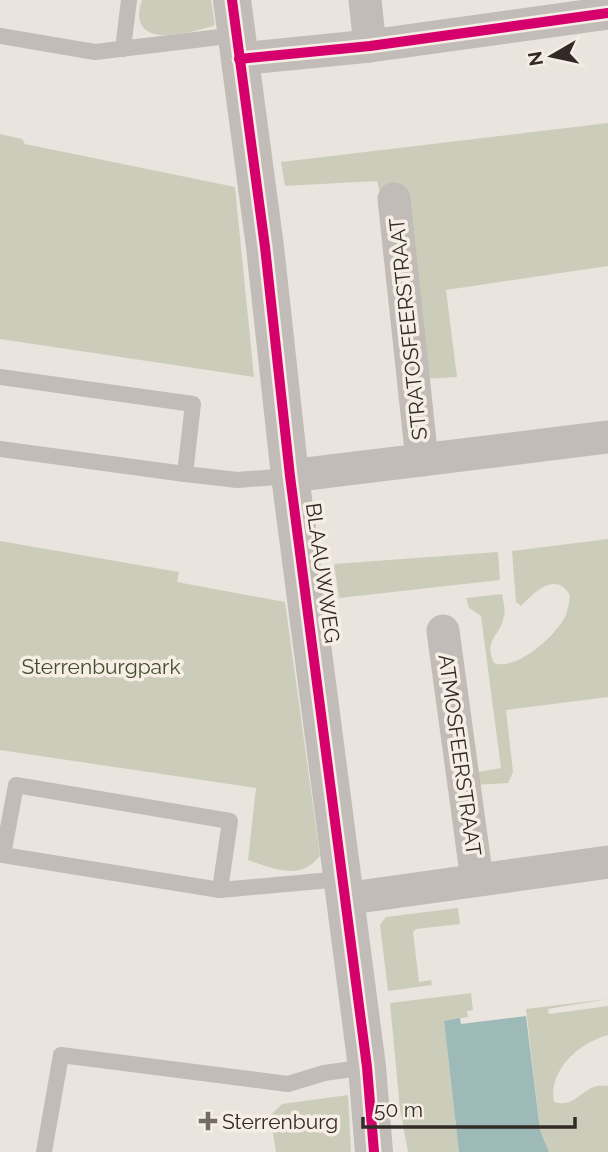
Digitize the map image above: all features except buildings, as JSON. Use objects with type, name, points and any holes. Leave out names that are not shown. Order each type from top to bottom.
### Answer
[{"type":"street","points":[[365,0],[370,46]]},
{"type":"street","points":[[236,31],[370,46],[608,13]]},
{"type":"street","name":"BLAAUWWEG","points":[[236,31],[265,247],[290,476],[367,1067],[374,1152]]},
{"type":"street","name":"STRATOSFEERSTRAAT","points":[[394,199],[422,460]]},
{"type":"street","name":"STRATOSFEERSTRAAT","points":[[290,476],[608,437]]},
{"type":"street","name":"ATMOSFEERSTRAAT","points":[[443,631],[477,880]]},
{"type":"street","name":"ATMOSFEERSTRAAT","points":[[343,889],[477,880],[608,862]]},
{"type":"lane","points":[[123,49],[129,0]]},
{"type":"lane","points":[[0,36],[95,52],[236,31]]},
{"type":"lane","points":[[0,377],[193,404],[186,474]]},
{"type":"lane","name":"BLAAUWWEG","points":[[0,449],[237,480],[290,476]]},
{"type":"lane","points":[[220,891],[230,821],[16,785],[4,855],[220,891],[343,889]]},
{"type":"lane","points":[[44,1152],[61,1055],[288,1084],[324,1073],[367,1067]]},
{"type":"green space","points":[[142,0],[211,0],[215,25],[176,34],[151,33],[143,27],[139,16]]},
{"type":"green space","points":[[608,123],[608,266],[446,290],[457,377],[423,379],[377,181],[285,186],[281,162]]},
{"type":"green space","points":[[0,134],[22,139],[25,144],[235,187],[254,377],[0,339]]},
{"type":"green space","points":[[608,539],[608,697],[506,710],[513,772],[508,783],[475,785],[473,773],[501,768],[481,616],[469,608],[466,598],[502,594],[505,614],[490,648],[491,655],[494,663],[513,662],[534,650],[560,625],[568,609],[570,595],[564,588],[552,584],[539,590],[521,606],[516,602],[512,551]]},
{"type":"green space","name":"Sterrenburgpark","points":[[0,541],[179,572],[177,582],[285,602],[320,856],[312,864],[295,871],[286,871],[248,860],[256,788],[0,750]]},
{"type":"green space","points":[[498,552],[500,580],[339,598],[334,564]]},
{"type":"green space","points":[[458,908],[460,924],[416,929],[413,932],[419,982],[431,980],[432,985],[388,991],[380,925],[386,917]]},
{"type":"green space","points":[[471,993],[473,1010],[467,1011],[468,1017],[444,1021],[459,1152],[408,1152],[400,1109],[390,1003]]},
{"type":"green space","points":[[608,999],[548,1009],[549,1014],[608,1006],[608,1035],[587,1044],[568,1059],[553,1090],[554,1102],[567,1103],[591,1088],[608,1086],[608,1152],[549,1152],[540,1130],[526,1009]]},
{"type":"green space","points":[[348,1095],[351,1152],[276,1152],[270,1116],[282,1104]]},
{"type":"water","points":[[526,1016],[540,1130],[549,1152],[459,1152],[444,1021],[460,1018],[461,1024]]},
{"type":"cycle path","points":[[232,0],[265,247],[290,476],[367,1067],[374,1152]]},
{"type":"cycle path","points":[[239,59],[370,46],[608,13]]},
{"type":"place","name":"Sterrenburg","points":[[208,1121]]}]
